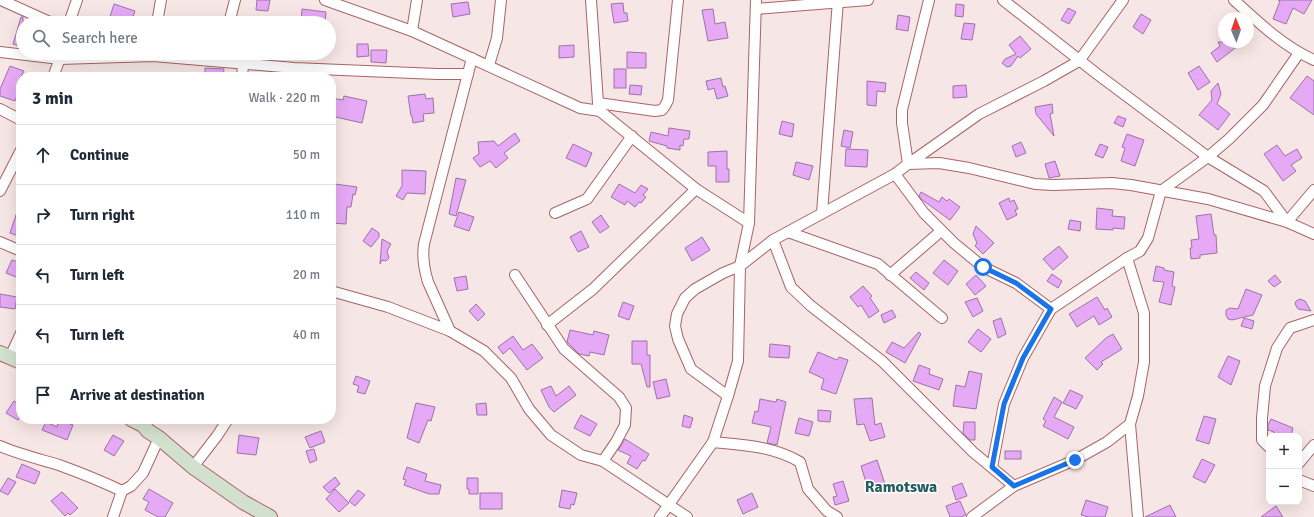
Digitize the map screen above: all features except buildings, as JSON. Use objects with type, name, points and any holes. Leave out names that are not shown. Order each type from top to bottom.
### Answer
[{"type":"street","points":[[71,16],[77,0]]},
{"type":"street","points":[[158,16],[161,0]]},
{"type":"street","points":[[231,16],[235,0]]},
{"type":"street","points":[[325,0],[412,31],[580,108],[599,107],[655,111],[662,110],[668,100],[678,0]]},
{"type":"street","points":[[412,31],[417,0]]},
{"type":"street","points":[[489,66],[497,38],[501,0]]},
{"type":"street","points":[[591,0],[599,107],[696,189],[748,223]]},
{"type":"street","points":[[660,517],[713,442],[738,361],[740,266],[748,223],[756,4],[868,0]]},
{"type":"street","points":[[908,164],[902,123],[902,110],[928,0]]},
{"type":"street","points":[[1003,0],[1079,61],[1208,157],[1264,191],[1287,222]]},
{"type":"street","points":[[728,396],[691,369],[678,339],[675,326],[677,314],[685,298],[695,288],[740,266],[773,240],[895,174],[979,114],[1044,81],[1079,61],[1123,0]]},
{"type":"street","points":[[1234,0],[1275,37],[1299,53],[1314,60]]},
{"type":"street","points":[[1,1],[36,16]]},
{"type":"street","points":[[822,213],[838,1]]},
{"type":"street","points":[[0,52],[16,53]]},
{"type":"street","points":[[992,467],[1004,404],[1023,358],[1051,309],[1127,258],[1140,251],[1148,238],[1161,191],[1208,157],[1229,139],[1263,105],[1299,53]]},
{"type":"street","points":[[450,331],[428,282],[425,273],[423,254],[424,244],[472,58]]},
{"type":"street","points":[[55,72],[59,60]]},
{"type":"street","points":[[227,60],[243,65],[355,71],[468,74]]},
{"type":"street","points":[[242,72],[243,65]]},
{"type":"street","points":[[0,109],[16,117]]},
{"type":"street","points":[[555,212],[587,198],[632,136]]},
{"type":"street","points":[[0,191],[16,160]]},
{"type":"street","points":[[908,164],[947,164],[1035,184],[1053,185],[1112,183],[1131,185],[1208,199],[1287,222],[1314,234]]},
{"type":"street","points":[[895,174],[924,213],[954,243],[983,267],[1016,283],[1051,309]]},
{"type":"street","points":[[547,325],[593,289],[696,189]]},
{"type":"street","points":[[1287,222],[1314,190]]},
{"type":"street","points":[[890,275],[942,231]]},
{"type":"street","points":[[788,232],[878,264],[942,318]]},
{"type":"street","points":[[773,240],[792,287],[811,306],[882,361],[973,452],[1014,486]]},
{"type":"street","points":[[0,242],[16,249]]},
{"type":"street","points":[[1127,258],[1144,313],[1144,362],[1138,396],[1130,424],[1138,517]]},
{"type":"street","points":[[515,275],[547,325],[564,348],[619,397],[626,408],[625,425],[603,461]]},
{"type":"street","points":[[336,292],[388,307],[450,331],[484,351],[511,378],[529,409],[551,435],[581,455],[603,461],[687,517]]},
{"type":"street","points":[[1266,444],[1262,440],[1262,418],[1265,386],[1277,348],[1290,328],[1314,320],[1314,324]]},
{"type":"street","points":[[10,357],[16,344]]},
{"type":"street","points":[[143,424],[148,431],[159,438],[193,467],[242,502],[270,517]]},
{"type":"street","points":[[193,467],[218,436],[225,424]]},
{"type":"street","points":[[972,517],[1014,486],[1075,460],[1107,442],[1130,424]]},
{"type":"street","points":[[113,517],[122,491],[131,486],[143,473],[159,438]]},
{"type":"street","points":[[713,442],[751,445],[788,455],[800,462],[808,489],[827,511],[837,517]]},
{"type":"street","points":[[1302,459],[1314,445]]},
{"type":"street","points":[[0,446],[92,477],[122,491]]},
{"type":"street","points":[[1302,481],[1314,486]]},
{"type":"district","name":"Ramotswa","points":[[901,486]]},
{"type":"route","points":[[983,267],[1016,283],[1051,309],[1023,358],[1004,404],[992,467],[1014,486],[1075,460]]}]
